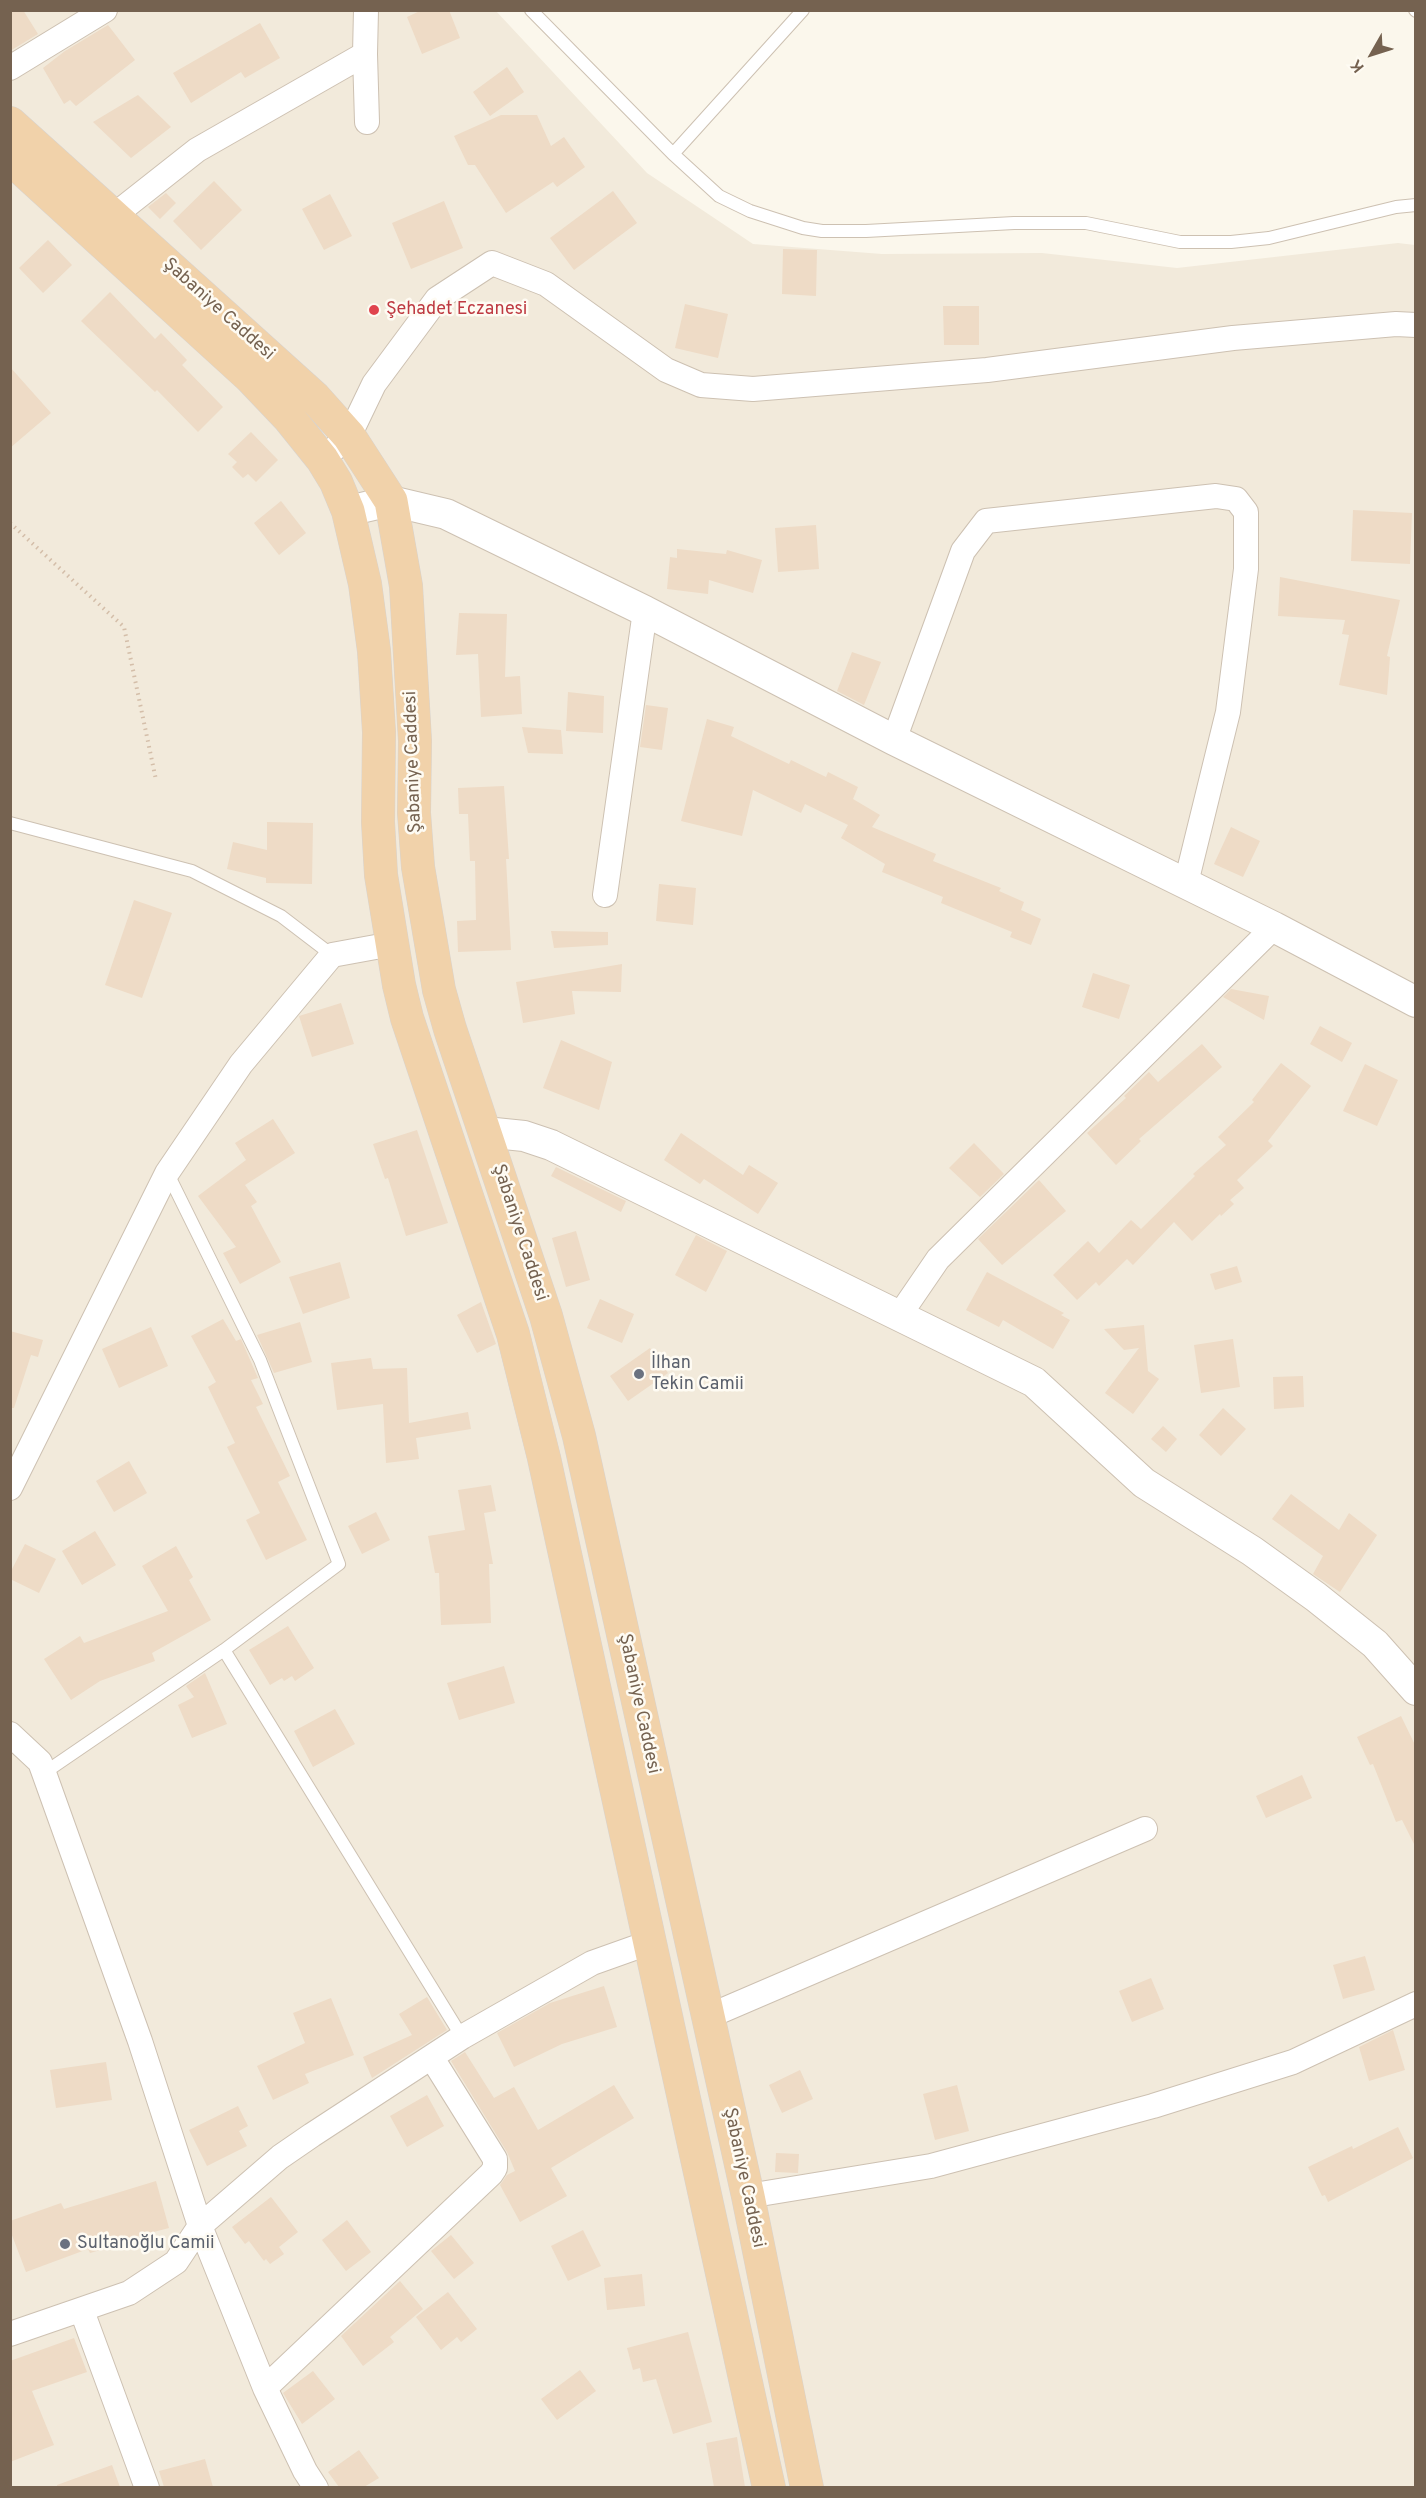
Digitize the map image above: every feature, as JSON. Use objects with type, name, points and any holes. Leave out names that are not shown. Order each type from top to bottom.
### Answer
[{"type":"highway","name":"Şabaniye Caddesi","points":[[10,123],[315,398],[349,436],[391,501],[406,586],[415,741],[414,813],[421,888],[439,990],[546,1316],[579,1436],[748,2196],[807,2487]]},
{"type":"highway","points":[[10,158],[250,377],[289,418],[322,459],[336,482],[348,511],[365,584],[374,651],[379,732],[378,822],[381,864],[392,944],[407,1018],[513,1334],[544,1458],[769,2487]]},
{"type":"highway","points":[[695,2152],[736,2143]]},
{"type":"street","points":[[10,68],[105,10]]},
{"type":"street","points":[[366,10],[364,54],[367,122]]},
{"type":"street","points":[[112,217],[197,150],[364,54]]},
{"type":"street","points":[[322,459],[349,436],[374,384],[437,299],[492,263],[546,284],[666,370],[701,385],[753,389],[987,370],[1233,339],[1396,324],[1416,325]]},
{"type":"street","points":[[894,740],[963,551],[986,521],[1216,496],[1236,499],[1246,512],[1244,591],[1228,712],[1186,883]]},
{"type":"street","points":[[348,511],[391,501],[446,514],[645,611],[894,740],[1186,883],[1414,999]]},
{"type":"street","points":[[604,896],[645,611]]},
{"type":"street","points":[[899,1316],[938,1259],[1274,927]]},
{"type":"street","points":[[10,1488],[167,1173],[241,1064],[332,955],[392,944]]},
{"type":"street","points":[[485,1132],[524,1136],[551,1145],[1034,1382],[1144,1483],[1252,1551],[1316,1597],[1375,1644],[1416,1690]]},
{"type":"street","points":[[10,1734],[40,1762],[140,2041],[200,2226],[265,2388],[305,2471],[316,2487]]},
{"type":"street","points":[[707,2017],[1145,1830]]},
{"type":"street","points":[[10,2334],[129,2293],[176,2262],[200,2226],[280,2157],[462,2037],[592,1963],[651,1942]]},
{"type":"street","points":[[748,2196],[931,2166],[1153,2106],[1293,2062],[1416,2004]]},
{"type":"street","points":[[265,2388],[495,2168],[495,2159],[432,2058]]},
{"type":"street","points":[[82,2311],[147,2487]]},
{"type":"lane","points":[[531,10],[673,154],[719,196],[750,211],[781,222],[822,231],[1086,223],[1180,242],[1231,242],[1269,238],[1396,207],[1416,205]]},
{"type":"lane","points":[[673,154],[803,10]]},
{"type":"lane","points":[[10,823],[192,871],[281,916],[332,955]]},
{"type":"lane","points":[[44,1773],[224,1650],[339,1564],[260,1360],[167,1173]]},
{"type":"lane","points":[[224,1650],[462,2037]]},
{"type":"path","points":[[10,523],[124,627],[156,780]]},
{"type":"shaded area","points":[[11,11],[496,11],[647,173],[753,244],[882,254],[1042,253],[1177,268],[1398,243],[1415,245],[1415,2487],[11,2488]]},
{"type":"building","points":[[10,10],[23,10],[38,34],[10,51]]},
{"type":"building","points":[[422,10],[449,10],[460,38],[422,54],[407,17]]},
{"type":"building","points":[[260,23],[280,58],[245,78],[241,72],[191,103],[173,73]]},
{"type":"building","points":[[108,25],[135,60],[76,106],[70,100],[64,104],[43,68],[65,51]]},
{"type":"building","points":[[507,67],[524,92],[490,116],[473,92]]},
{"type":"building","points":[[138,95],[171,127],[131,158],[93,122]]},
{"type":"building","points":[[501,115],[537,115],[551,146],[564,137],[585,167],[557,187],[553,182],[506,213],[475,165],[468,165],[454,136]]},
{"type":"building","points":[[214,181],[242,210],[201,250],[173,221]]},
{"type":"building","points":[[613,191],[637,223],[574,270],[550,238]]},
{"type":"building","points":[[166,193],[176,203],[160,219],[148,207]]},
{"type":"building","points":[[330,194],[352,236],[324,250],[302,209]]},
{"type":"building","points":[[444,201],[463,248],[411,269],[392,223]]},
{"type":"building","points":[[48,240],[72,265],[43,293],[19,268]]},
{"type":"building","points":[[783,249],[817,250],[816,296],[782,294]]},
{"type":"building","points":[[110,292],[155,339],[161,333],[187,360],[182,365],[223,407],[198,432],[157,390],[155,392],[81,321]]},
{"type":"building","points":[[685,304],[728,314],[718,358],[675,348]]},
{"type":"building","points":[[943,306],[979,306],[979,345],[944,345]]},
{"type":"building","points":[[10,367],[51,413],[10,448]]},
{"type":"building","points":[[251,432],[278,460],[256,482],[248,474],[243,478],[232,467],[237,462],[228,454]]},
{"type":"building","points":[[281,501],[306,533],[279,555],[254,523]]},
{"type":"building","points":[[1353,510],[1412,513],[1410,564],[1351,561]]},
{"type":"building","points":[[816,525],[819,569],[778,572],[775,528]]},
{"type":"building","points":[[677,549],[726,554],[727,550],[762,560],[753,593],[709,580],[708,594],[667,589],[670,557],[677,558]]},
{"type":"building","points":[[1280,577],[1400,600],[1387,656],[1390,657],[1387,695],[1339,685],[1349,635],[1342,634],[1345,620],[1278,616]]},
{"type":"building","points":[[459,613],[507,614],[505,677],[520,676],[522,714],[481,717],[478,654],[456,655]]},
{"type":"building","points":[[852,652],[881,662],[864,705],[837,691]]},
{"type":"building","points":[[568,692],[604,696],[603,733],[566,731]]},
{"type":"building","points":[[646,705],[668,708],[662,750],[640,747]]},
{"type":"building","points":[[707,719],[734,727],[731,736],[789,764],[791,760],[826,777],[828,772],[858,787],[853,799],[880,815],[872,827],[936,854],[933,861],[1001,888],[999,891],[1024,902],[1021,910],[1041,919],[1031,945],[1010,937],[1012,932],[941,903],[943,897],[882,872],[885,864],[841,838],[848,825],[805,804],[801,813],[753,790],[742,836],[681,821]]},
{"type":"building","points":[[522,727],[561,730],[563,754],[528,753]]},
{"type":"building","points":[[504,786],[509,859],[506,859],[511,950],[458,952],[457,921],[476,920],[475,861],[470,861],[468,814],[459,814],[458,788]]},
{"type":"building","points":[[267,822],[313,823],[312,884],[266,883],[266,878],[227,869],[233,842],[267,850]]},
{"type":"building","points":[[1231,827],[1260,841],[1243,877],[1214,864]]},
{"type":"building","points":[[659,884],[696,888],[693,925],[656,921]]},
{"type":"building","points":[[134,900],[172,913],[142,998],[105,985]]},
{"type":"building","points":[[551,931],[608,932],[608,945],[554,948]]},
{"type":"building","points":[[622,964],[621,992],[572,991],[575,1014],[523,1023],[516,982]]},
{"type":"building","points":[[1093,973],[1130,985],[1119,1019],[1082,1007]]},
{"type":"building","points":[[1231,989],[1269,996],[1264,1020],[1223,997]]},
{"type":"building","points":[[341,1003],[354,1044],[312,1057],[299,1016]]},
{"type":"building","points":[[1320,1026],[1352,1043],[1342,1062],[1310,1044]]},
{"type":"building","points":[[561,1040],[612,1062],[599,1110],[543,1088]]},
{"type":"building","points":[[1202,1044],[1222,1067],[1139,1139],[1141,1141],[1116,1165],[1087,1133],[1126,1098],[1124,1096],[1149,1072],[1158,1082]]},
{"type":"building","points":[[1281,1063],[1311,1086],[1268,1141],[1273,1146],[1237,1180],[1244,1188],[1230,1200],[1234,1204],[1192,1241],[1174,1222],[1133,1265],[1127,1259],[1099,1286],[1096,1282],[1077,1300],[1053,1275],[1088,1241],[1099,1253],[1131,1220],[1141,1229],[1195,1176],[1193,1174],[1226,1145],[1218,1137],[1254,1102],[1252,1100]]},
{"type":"building","points":[[1365,1064],[1398,1080],[1377,1126],[1343,1111]]},
{"type":"building","points":[[273,1119],[295,1153],[245,1185],[257,1202],[251,1206],[281,1262],[240,1284],[223,1253],[236,1247],[198,1196],[246,1160],[235,1143]]},
{"type":"building","points":[[417,1130],[448,1223],[406,1236],[388,1178],[385,1179],[373,1144]]},
{"type":"building","points":[[681,1133],[743,1175],[749,1165],[778,1183],[758,1214],[704,1179],[700,1184],[664,1160]]},
{"type":"building","points":[[974,1143],[1004,1174],[980,1197],[949,1168]]},
{"type":"building","points":[[556,1167],[626,1201],[621,1212],[551,1176]]},
{"type":"building","points":[[1039,1180],[1066,1211],[1002,1265],[978,1239]]},
{"type":"building","points":[[576,1231],[590,1280],[566,1287],[552,1238]]},
{"type":"building","points":[[696,1235],[727,1251],[706,1292],[675,1275]]},
{"type":"building","points":[[340,1262],[350,1298],[303,1314],[289,1277]]},
{"type":"building","points":[[1237,1266],[1242,1282],[1215,1290],[1210,1274]]},
{"type":"building","points":[[987,1272],[1064,1313],[1061,1315],[1070,1320],[1053,1349],[1003,1320],[999,1327],[966,1310]]},
{"type":"building","points":[[600,1299],[634,1314],[622,1343],[587,1328]]},
{"type":"building","points":[[481,1302],[496,1344],[477,1353],[457,1315]]},
{"type":"building","points":[[223,1319],[236,1341],[241,1339],[258,1378],[251,1380],[263,1404],[256,1407],[290,1476],[278,1482],[307,1540],[266,1560],[246,1520],[260,1513],[227,1447],[235,1443],[208,1387],[216,1382],[191,1336]]},
{"type":"building","points":[[300,1322],[312,1362],[274,1373],[257,1335]]},
{"type":"building","points":[[1144,1325],[1148,1371],[1159,1379],[1133,1414],[1105,1393],[1139,1348],[1124,1350],[1104,1329]]},
{"type":"building","points":[[151,1327],[168,1366],[119,1388],[102,1349]]},
{"type":"building","points":[[10,1331],[43,1340],[38,1357],[31,1355],[14,1408],[10,1408]]},
{"type":"building","points":[[1233,1339],[1240,1387],[1201,1393],[1194,1345]]},
{"type":"building","name":"İlhan Tekin Camii","points":[[650,1348],[668,1373],[628,1401],[610,1376]]},
{"type":"building","points":[[371,1358],[373,1369],[407,1368],[409,1423],[468,1412],[471,1429],[416,1438],[419,1459],[386,1463],[383,1404],[337,1410],[331,1363]]},
{"type":"building","points":[[1303,1376],[1304,1407],[1274,1409],[1273,1377]]},
{"type":"building","points":[[1223,1408],[1246,1429],[1221,1456],[1199,1435]]},
{"type":"building","points":[[1163,1426],[1177,1439],[1166,1452],[1151,1439]]},
{"type":"building","points":[[129,1461],[147,1493],[114,1512],[96,1481]]},
{"type":"building","points":[[491,1485],[496,1511],[484,1513],[493,1564],[489,1564],[491,1623],[441,1625],[439,1573],[435,1573],[428,1536],[465,1530],[458,1490]]},
{"type":"building","points":[[1291,1494],[1339,1530],[1349,1513],[1377,1535],[1340,1592],[1313,1574],[1323,1556],[1272,1519]]},
{"type":"building","points":[[376,1512],[390,1540],[362,1554],[348,1526]]},
{"type":"building","points":[[95,1531],[116,1565],[82,1585],[62,1551]]},
{"type":"building","points":[[25,1544],[56,1559],[39,1593],[10,1579],[10,1573]]},
{"type":"building","points":[[176,1546],[193,1577],[189,1580],[211,1620],[152,1653],[155,1661],[100,1681],[71,1700],[44,1659],[80,1636],[84,1643],[168,1611],[142,1566]]},
{"type":"building","points":[[288,1626],[314,1668],[295,1681],[292,1676],[284,1681],[282,1678],[270,1685],[249,1650]]},
{"type":"building","points":[[504,1666],[515,1703],[459,1720],[447,1683]]},
{"type":"building","points":[[205,1673],[227,1724],[192,1738],[178,1705],[194,1697],[186,1686]]},
{"type":"building","points":[[335,1709],[355,1744],[313,1767],[294,1731]]},
{"type":"building","points":[[1401,1716],[1416,1747],[1416,1848],[1402,1820],[1396,1822],[1373,1764],[1370,1765],[1357,1737]]},
{"type":"building","points":[[1302,1775],[1312,1798],[1266,1818],[1256,1796]]},
{"type":"building","points":[[1365,1956],[1375,1990],[1343,1999],[1333,1965]]},
{"type":"building","points":[[1151,1978],[1164,2009],[1132,2022],[1119,1991]]},
{"type":"building","points":[[604,1986],[617,2027],[562,2044],[514,2067],[497,2033],[550,2003]]},
{"type":"building","points":[[427,1997],[447,2030],[372,2078],[363,2057],[412,2035],[399,2014]]},
{"type":"building","points":[[331,1998],[354,2055],[305,2074],[309,2083],[273,2100],[257,2066],[305,2043],[293,2013]]},
{"type":"building","points":[[1393,2030],[1405,2070],[1369,2081],[1359,2047]]},
{"type":"building","points":[[465,2052],[494,2098],[514,2087],[538,2130],[614,2085],[634,2118],[551,2168],[567,2196],[520,2222],[500,2185],[507,2175],[515,2171],[507,2152],[451,2061]]},
{"type":"building","points":[[106,2062],[112,2100],[56,2108],[50,2070]]},
{"type":"building","points":[[800,2070],[813,2099],[782,2113],[769,2085]]},
{"type":"building","points":[[957,2085],[969,2131],[935,2140],[923,2094]]},
{"type":"building","points":[[427,2095],[444,2126],[407,2147],[390,2116]]},
{"type":"building","points":[[238,2106],[248,2126],[239,2131],[247,2146],[207,2166],[189,2130]]},
{"type":"building","points":[[1398,2127],[1413,2158],[1328,2202],[1325,2195],[1322,2196],[1308,2167],[1352,2146],[1353,2149]]},
{"type":"building","points":[[776,2153],[799,2154],[798,2173],[775,2172]]},
{"type":"building","points":[[156,2181],[169,2228],[127,2239],[128,2242],[90,2253],[88,2249],[26,2272],[10,2230],[10,2221],[61,2203],[64,2209]]},
{"type":"building","points":[[271,2197],[298,2232],[279,2247],[284,2254],[270,2264],[266,2259],[264,2261],[249,2241],[245,2244],[232,2227]]},
{"type":"building","points":[[347,2220],[371,2252],[346,2271],[322,2240]]},
{"type":"building","points":[[583,2230],[601,2266],[568,2281],[551,2246]]},
{"type":"building","points":[[451,2235],[474,2263],[454,2279],[431,2251]]},
{"type":"building","points":[[642,2274],[645,2306],[607,2310],[604,2278]]},
{"type":"building","points":[[400,2281],[423,2309],[390,2337],[394,2342],[363,2366],[341,2336]]},
{"type":"building","points":[[448,2292],[477,2329],[461,2342],[457,2337],[441,2350],[416,2317]]},
{"type":"building","points":[[688,2332],[712,2422],[673,2434],[656,2379],[643,2382],[640,2368],[633,2370],[627,2348]]},
{"type":"building","points":[[74,2338],[87,2372],[32,2391],[54,2445],[10,2462],[10,2361]]},
{"type":"building","points":[[580,2370],[596,2391],[557,2420],[541,2399]]},
{"type":"building","points":[[313,2371],[335,2399],[302,2424],[283,2393]]},
{"type":"building","points":[[737,2437],[745,2487],[714,2487],[706,2443]]},
{"type":"building","points":[[359,2450],[379,2478],[364,2487],[339,2487],[328,2472]]},
{"type":"building","points":[[205,2459],[213,2487],[164,2487],[159,2471]]},
{"type":"building","points":[[112,2465],[120,2487],[57,2487],[57,2485]]},
{"type":"place","name":"Şehadet Eczanesi","points":[[374,310]]},
{"type":"place","name":"İlhan Tekin Camii","points":[[639,1374]]},
{"type":"place","name":"Sultanoğlu Camii","points":[[65,2244]]}]
